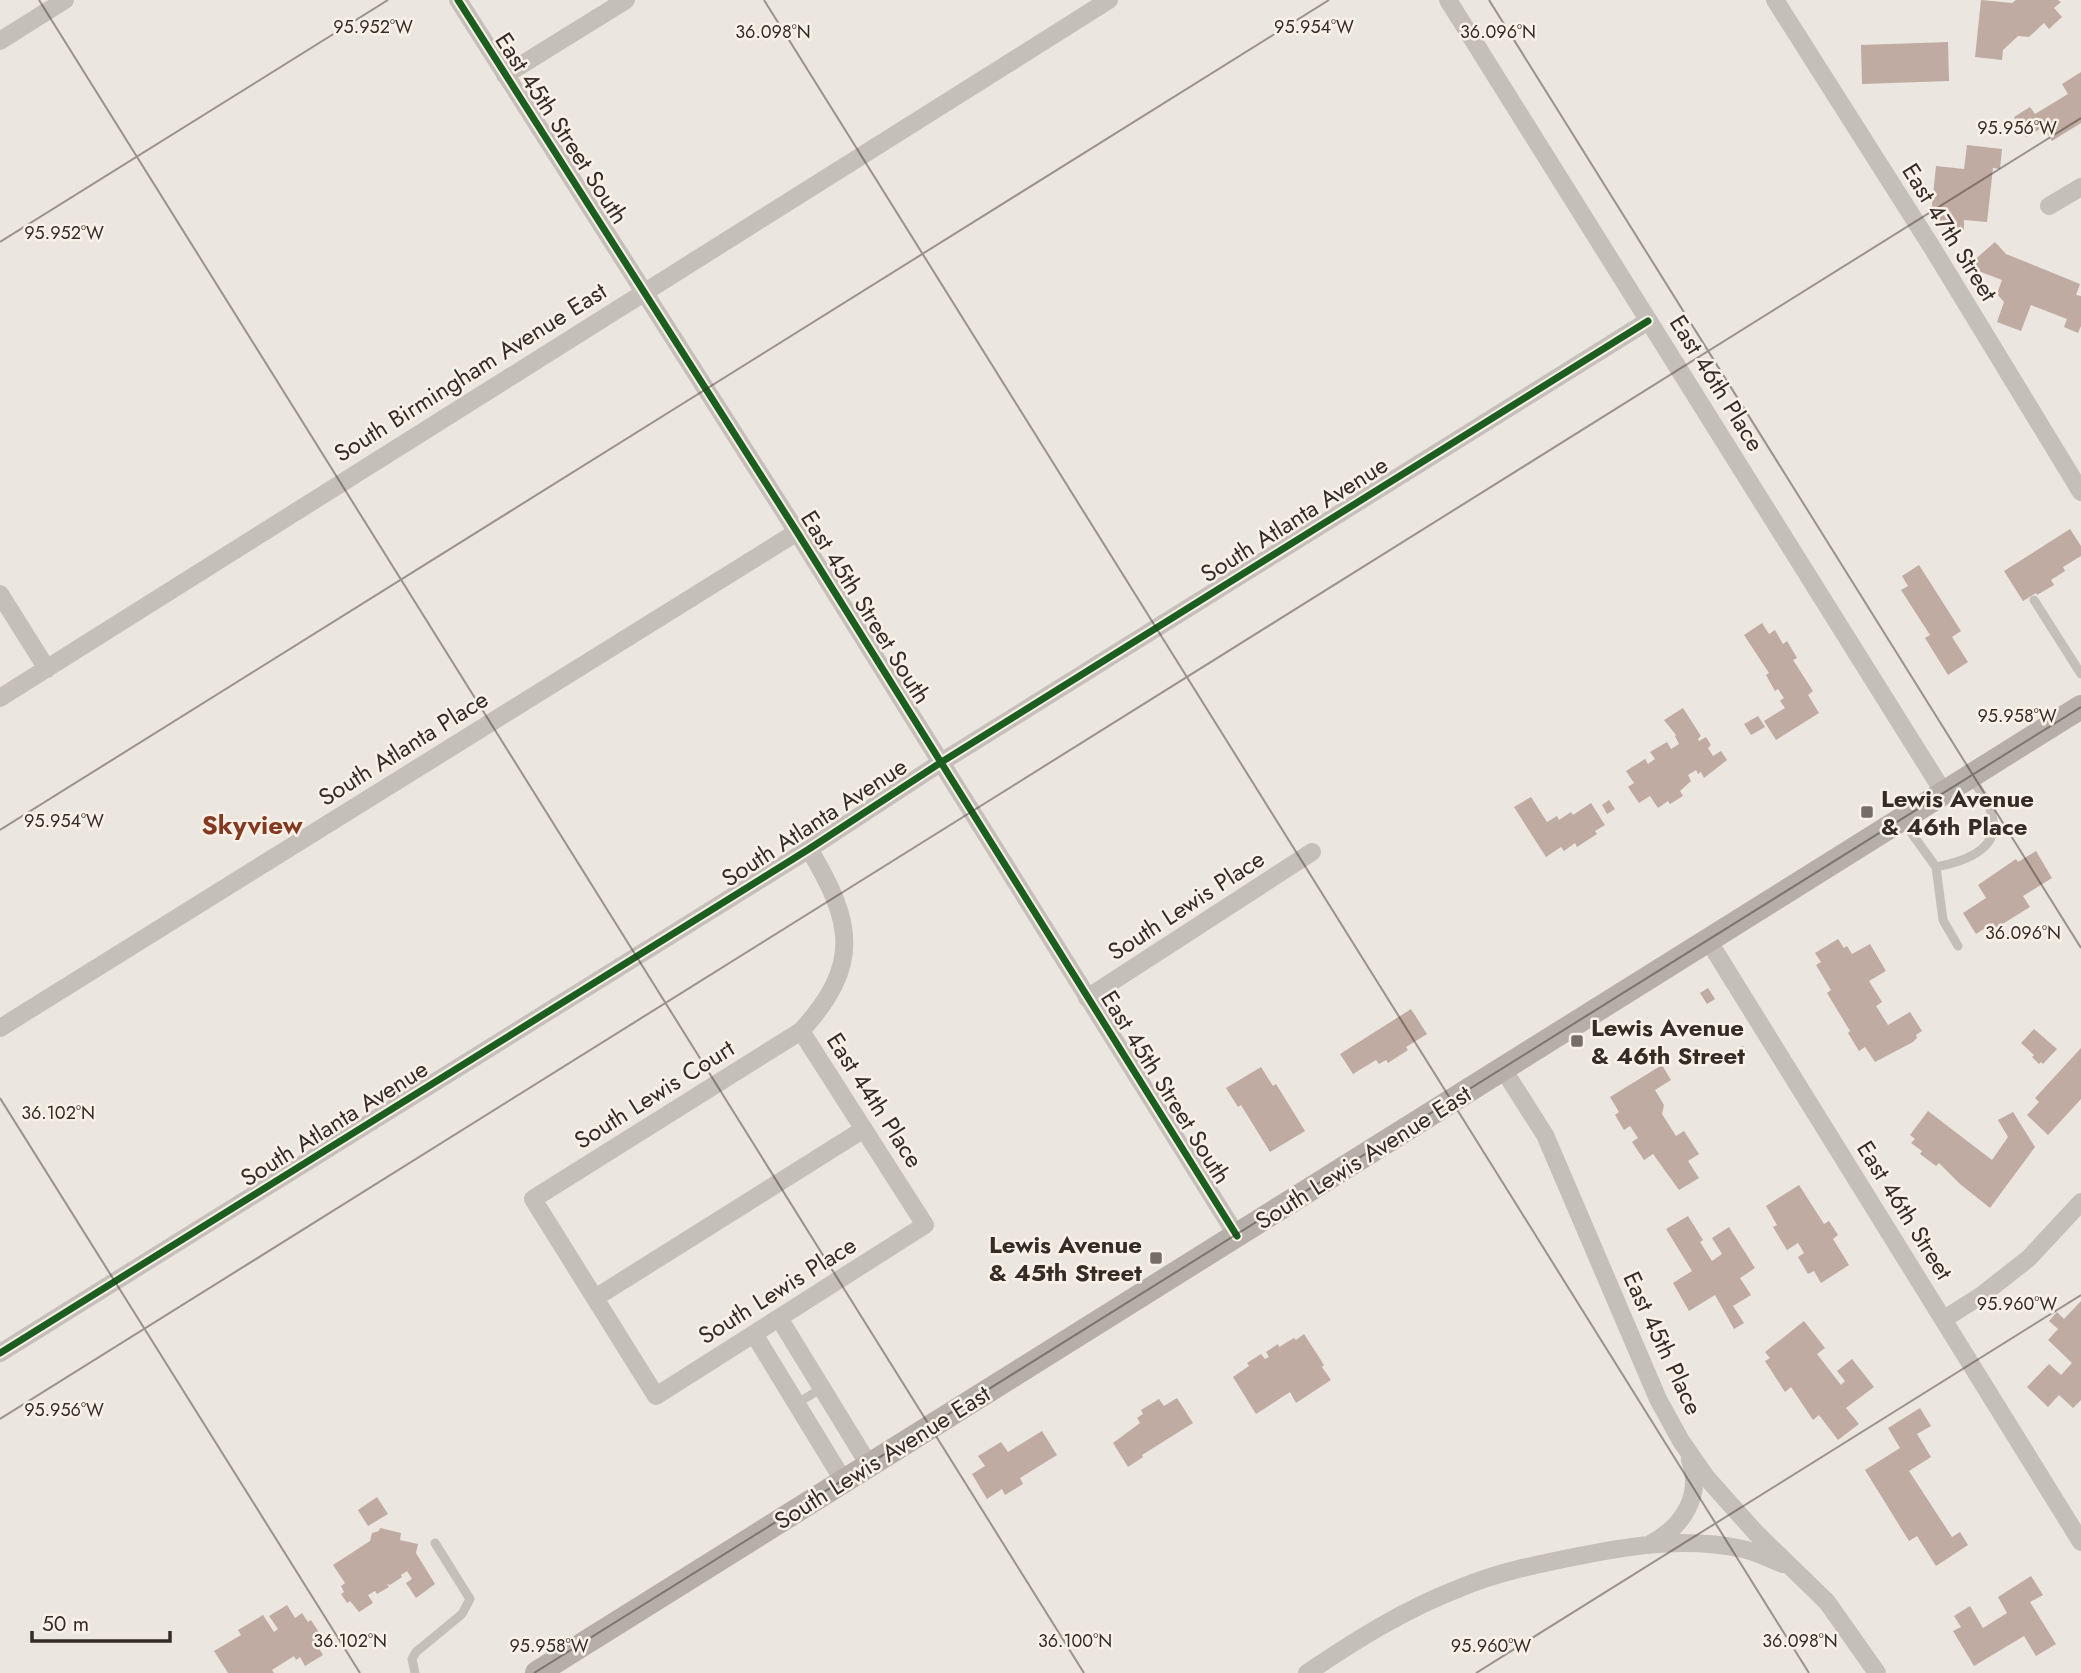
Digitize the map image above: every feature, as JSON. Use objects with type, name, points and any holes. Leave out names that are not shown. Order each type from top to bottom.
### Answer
[{"type":"main road","name":"South Lewis Avenue East","points":[[537,1673],[2081,707]]},
{"type":"street","points":[[0,41],[65,0]]},
{"type":"street","name":"East 45th Street South","points":[[458,0],[797,532],[1237,1236]]},
{"type":"street","points":[[505,75],[626,0]]},
{"type":"street","name":"East 46th Place","points":[[1448,0],[1944,793]]},
{"type":"street","name":"East 47th Street","points":[[1775,0],[1933,249],[2081,492]]},
{"type":"street","name":"South Birmingham Avenue East","points":[[0,698],[1101,2]]},
{"type":"street","points":[[2049,206],[2081,187]]},
{"type":"street","name":"South Atlanta Avenue","points":[[0,1353],[809,849],[940,763],[1648,321]]},
{"type":"street","name":"South Atlanta Place","points":[[0,1028],[797,532]]},
{"type":"street","points":[[0,594],[47,669]]},
{"type":"street","name":"East 44th Place","points":[[809,849],[837,900],[845,945],[841,971],[831,992],[801,1031],[925,1225]]},
{"type":"street","name":"South Lewis Place","points":[[1087,998],[1312,852]]},
{"type":"street","name":"East 46th Street","points":[[1708,940],[2081,1542]]},
{"type":"street","name":"South Lewis Court","points":[[595,1298],[533,1199],[801,1031]]},
{"type":"street","name":"East 45th Place","points":[[1503,1069],[1545,1135],[1658,1399],[1686,1447],[1706,1477],[1756,1534],[1828,1602],[1877,1673]]},
{"type":"street","points":[[595,1298],[864,1129]]},
{"type":"street","points":[[1944,1318],[1982,1294],[2029,1258],[2081,1202]]},
{"type":"street","name":"South Lewis Place","points":[[595,1298],[656,1396],[925,1225]]},
{"type":"street","points":[[779,1318],[869,1465]]},
{"type":"street","points":[[754,1334],[843,1480]]},
{"type":"street","points":[[1652,1543],[1675,1527],[1691,1502],[1695,1484],[1694,1471],[1686,1447]]},
{"type":"street","points":[[1307,1673],[1400,1615],[1461,1587],[1528,1566],[1652,1543],[1694,1542],[1745,1549],[1784,1565],[1797,1574]]},
{"type":"lane","points":[[2034,600],[2081,674]]},
{"type":"lane","points":[[1936,867],[1972,856],[1985,847],[1991,837],[1994,827],[1989,806],[1970,776]]},
{"type":"lane","points":[[1902,819],[1936,867],[1943,920],[1958,946]]},
{"type":"lane","points":[[796,1404],[822,1388]]},
{"type":"lane","points":[[415,1673],[412,1659],[416,1652],[463,1614],[470,1599],[435,1542]]},
{"type":"building","points":[[1981,0],[2012,3],[2016,0],[2058,0],[2061,2],[2054,8],[2062,17],[2049,29],[2044,23],[2029,37],[2018,36],[2003,50],[2002,60],[1975,57]]},
{"type":"building","points":[[1948,42],[1949,81],[1862,84],[1861,45]]},
{"type":"building","points":[[2081,72],[2081,123],[2052,141],[2043,127],[2026,137],[2014,117],[2030,107],[2035,114],[2068,94],[2062,84]]},
{"type":"building","points":[[1967,145],[2002,149],[2000,169],[1993,168],[1987,222],[1964,220],[1964,230],[1938,227],[1939,215],[1931,214],[1936,166],[1964,169]]},
{"type":"building","points":[[1995,242],[2006,254],[2080,284],[2076,295],[2081,296],[2081,326],[2078,333],[2064,327],[2067,319],[2031,305],[2021,331],[1997,322],[2004,302],[1997,294],[2002,280],[1981,272],[1972,262]]},
{"type":"building","points":[[2070,529],[2081,546],[2081,556],[2063,567],[2065,571],[2051,580],[2054,585],[2023,601],[2004,571]]},
{"type":"building","points":[[1919,565],[1961,631],[1952,637],[1968,662],[1948,675],[1925,638],[1930,635],[1901,590],[1908,586],[1902,576]]},
{"type":"building","points":[[1762,623],[1769,634],[1775,630],[1783,644],[1787,641],[1797,658],[1793,660],[1813,691],[1808,695],[1819,713],[1776,740],[1764,721],[1785,708],[1780,701],[1784,698],[1778,689],[1775,691],[1766,675],[1769,673],[1744,635]]},
{"type":"building","points":[[1683,708],[1701,736],[1699,741],[1706,737],[1713,756],[1721,751],[1727,760],[1704,778],[1701,772],[1698,774],[1696,770],[1688,775],[1691,781],[1680,791],[1683,796],[1670,804],[1668,801],[1658,808],[1650,796],[1639,803],[1628,787],[1634,783],[1626,771],[1645,759],[1648,764],[1655,759],[1650,752],[1667,742],[1671,749],[1679,744],[1676,735],[1664,720]]},
{"type":"building","points":[[1758,716],[1765,727],[1751,735],[1744,724]]},
{"type":"building","points":[[1531,797],[1547,822],[1557,816],[1559,820],[1571,812],[1573,815],[1591,803],[1605,825],[1595,831],[1597,834],[1577,847],[1575,843],[1564,851],[1561,847],[1546,857],[1514,807]]},
{"type":"building","points":[[1609,800],[1615,809],[1607,814],[1602,805]]},
{"type":"building","points":[[2036,851],[2052,878],[2023,896],[2030,907],[1996,928],[1993,923],[1976,934],[1963,913],[1986,898],[1978,885],[2016,859],[2018,862]]},
{"type":"building","points":[[1838,939],[1852,954],[1870,944],[1886,971],[1869,981],[1882,1002],[1876,1006],[1888,1025],[1910,1012],[1922,1031],[1916,1035],[1917,1038],[1913,1042],[1875,1062],[1865,1047],[1859,1051],[1848,1033],[1850,1031],[1827,993],[1831,990],[1816,965],[1821,962],[1815,953]]},
{"type":"building","points":[[1708,988],[1715,999],[1707,1004],[1700,993]]},
{"type":"building","points":[[1411,1009],[1427,1034],[1388,1063],[1386,1060],[1379,1064],[1376,1060],[1353,1074],[1340,1054]]},
{"type":"building","points":[[2034,1029],[2057,1049],[2043,1064],[2039,1064],[2021,1043]]},
{"type":"building","points":[[1743,1046],[1748,1053],[1735,1061],[1730,1054]]},
{"type":"building","points":[[2081,1048],[2081,1099],[2048,1135],[2027,1115],[2039,1102],[2035,1098]]},
{"type":"building","points":[[1662,1065],[1671,1080],[1655,1090],[1664,1105],[1662,1114],[1676,1136],[1684,1131],[1699,1154],[1688,1161],[1699,1178],[1679,1190],[1653,1154],[1644,1160],[1632,1142],[1638,1138],[1630,1126],[1624,1130],[1615,1115],[1619,1112],[1610,1097]]},
{"type":"building","points":[[1261,1067],[1273,1086],[1276,1084],[1305,1131],[1270,1152],[1241,1105],[1238,1107],[1226,1088]]},
{"type":"building","points":[[1928,1111],[1992,1160],[2008,1137],[1998,1120],[2013,1112],[2035,1147],[1990,1208],[1939,1163],[1936,1166],[1920,1154],[1922,1151],[1911,1143],[1915,1139],[1910,1135]]},
{"type":"building","points":[[1799,1185],[1824,1224],[1829,1221],[1838,1235],[1833,1239],[1849,1265],[1821,1283],[1814,1271],[1808,1274],[1798,1257],[1804,1253],[1798,1243],[1787,1250],[1773,1227],[1777,1225],[1766,1206]]},
{"type":"building","points":[[1688,1216],[1712,1261],[1722,1254],[1712,1238],[1729,1227],[1755,1268],[1740,1278],[1751,1295],[1733,1306],[1744,1323],[1734,1329],[1715,1295],[1689,1311],[1673,1283],[1692,1271],[1666,1229]]},
{"type":"building","points":[[2081,1301],[2081,1400],[2073,1408],[2059,1395],[2048,1407],[2027,1387],[2049,1364],[2061,1375],[2072,1363],[2048,1340],[2058,1329],[2049,1321],[2057,1312],[2064,1319]]},
{"type":"building","points":[[1804,1321],[1825,1348],[1817,1354],[1841,1385],[1845,1381],[1837,1371],[1852,1359],[1874,1387],[1846,1408],[1859,1424],[1838,1440],[1819,1415],[1813,1420],[1791,1387],[1785,1392],[1765,1361],[1770,1358],[1765,1352]]},
{"type":"building","points":[[1304,1334],[1331,1380],[1296,1403],[1290,1392],[1256,1414],[1233,1377],[1261,1354],[1265,1359],[1269,1357],[1266,1352],[1278,1344],[1279,1347]]},
{"type":"building","points":[[1177,1398],[1193,1423],[1128,1467],[1113,1443],[1140,1423],[1137,1418],[1143,1414],[1141,1410],[1159,1399],[1164,1406]]},
{"type":"building","points":[[1920,1408],[1931,1426],[1917,1434],[1931,1457],[1909,1471],[1952,1537],[1960,1532],[1968,1545],[1936,1566],[1917,1536],[1909,1541],[1865,1470],[1900,1448],[1888,1428]]},
{"type":"building","points":[[1042,1431],[1057,1455],[1020,1478],[1023,1484],[1005,1495],[1002,1489],[987,1499],[972,1474],[985,1466],[978,1456],[1001,1442],[1008,1452]]},
{"type":"building","points":[[377,1497],[388,1514],[368,1526],[358,1510]]},
{"type":"building","points":[[380,1528],[401,1533],[400,1540],[418,1544],[416,1553],[435,1584],[416,1598],[406,1583],[412,1579],[407,1571],[390,1585],[387,1584],[389,1587],[377,1594],[375,1591],[368,1595],[373,1603],[359,1612],[350,1601],[347,1603],[341,1594],[344,1592],[341,1586],[345,1583],[333,1565],[370,1541],[372,1533]]},
{"type":"building","points":[[2031,1576],[2043,1595],[2030,1602],[2056,1644],[2036,1656],[2024,1636],[1974,1666],[1953,1631],[1961,1627],[1954,1616],[1970,1606],[1983,1628],[2007,1613],[1998,1597]]},
{"type":"building","points":[[287,1605],[295,1618],[302,1613],[308,1622],[311,1620],[322,1637],[315,1642],[323,1655],[305,1666],[300,1657],[296,1660],[294,1656],[272,1670],[274,1673],[228,1673],[214,1651],[241,1635],[238,1630],[263,1615],[274,1632],[278,1629],[269,1616]]},
{"type":"cycle path","points":[[458,0],[797,532],[1237,1236]]},
{"type":"cycle path","points":[[0,1353],[809,849],[940,763],[1648,321]]},
{"type":"place","name":"Lewis Avenue & 46th Place","points":[[1867,812]]},
{"type":"place","name":"Lewis Avenue & 46th Street","points":[[1577,1041]]},
{"type":"place","name":"Lewis Avenue & 45th Street","points":[[1156,1258]]},
{"type":"district","name":"Skyview","points":[[252,825]]}]
